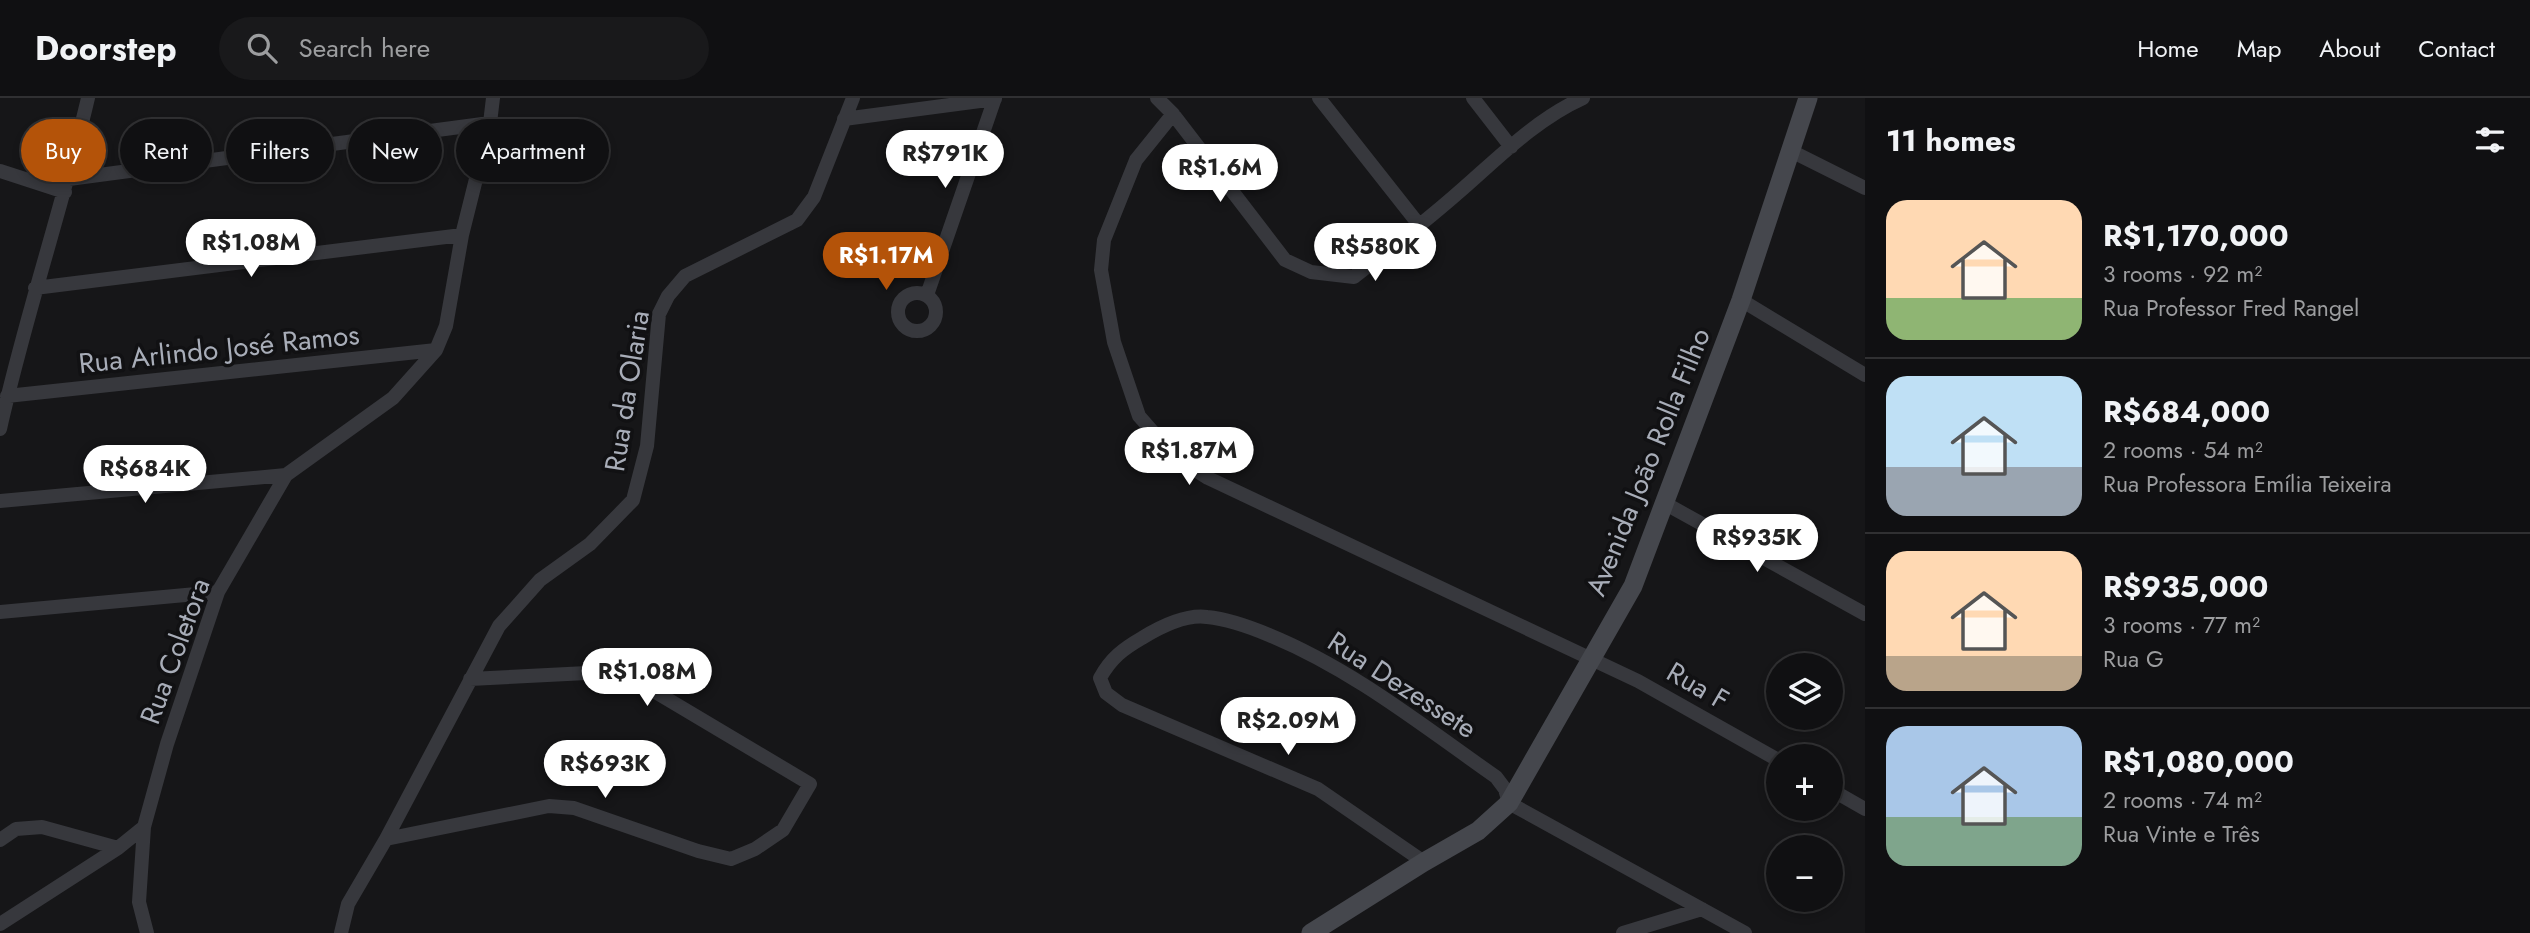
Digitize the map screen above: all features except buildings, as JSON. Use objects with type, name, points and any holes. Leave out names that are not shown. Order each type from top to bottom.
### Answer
[{"type":"street","points":[[0,429],[35,288],[67,185],[88,98]]},
{"type":"street","name":"Rua Coletora","points":[[491,119],[493,98]]},
{"type":"street","name":"Rua da Olaria","points":[[341,933],[348,904],[386,839],[499,626],[540,580],[590,544],[633,500],[648,446],[659,314],[668,296],[685,276],[797,220],[814,197],[853,98]]},
{"type":"street","points":[[1157,98],[1173,114],[1285,260],[1311,272],[1354,277],[1420,226],[1511,147],[1563,107],[1583,98]]},
{"type":"street","points":[[1319,98],[1420,226]]},
{"type":"street","points":[[1473,98],[1511,147]]},
{"type":"street","name":"Avenida João Rolla Filho","points":[[1311,933],[1478,831],[1508,803],[1633,586],[1741,300],[1808,98]]},
{"type":"street","points":[[844,119],[995,99],[927,295]]},
{"type":"street","name":"Rua F","points":[[1173,114],[1136,160],[1104,240],[1101,270],[1115,342],[1139,416],[1175,457],[1208,478],[1639,681],[1766,753]]},
{"type":"street","points":[[0,171],[67,185],[456,129]]},
{"type":"street","points":[[1789,150],[1865,188]]},
{"type":"street","name":"Rua Coletora","points":[[147,933],[139,902],[144,827],[167,744],[218,592],[286,475],[393,398],[436,350],[446,326],[462,235],[475,182]]},
{"type":"street","points":[[35,288],[462,235]]},
{"type":"street","points":[[1741,300],[1865,374]]},
{"type":"street","name":"Rua Arlindo José Ramos","points":[[7,396],[436,350]]},
{"type":"street","points":[[0,501],[286,475]]},
{"type":"street","points":[[1666,504],[1865,614]]},
{"type":"street","points":[[0,612],[218,592]]},
{"type":"street","name":"Rua Dezessete","points":[[1424,862],[1318,789],[1122,705],[1106,693],[1100,678],[1109,662],[1122,649],[1166,624],[1205,616],[1251,628],[1298,647],[1354,678],[1496,777],[1505,789],[1508,803]]},
{"type":"street","points":[[386,839],[549,806],[573,808],[732,859],[755,849],[783,830],[810,784],[642,684],[587,673],[470,679]]},
{"type":"street","points":[[1843,796],[1865,809]]},
{"type":"street","points":[[1508,803],[1745,933]]},
{"type":"street","points":[[0,839],[16,829],[42,827],[118,848]]},
{"type":"street","points":[[0,924],[118,848],[144,827]]},
{"type":"street","points":[[1623,933],[1702,909]]}]
